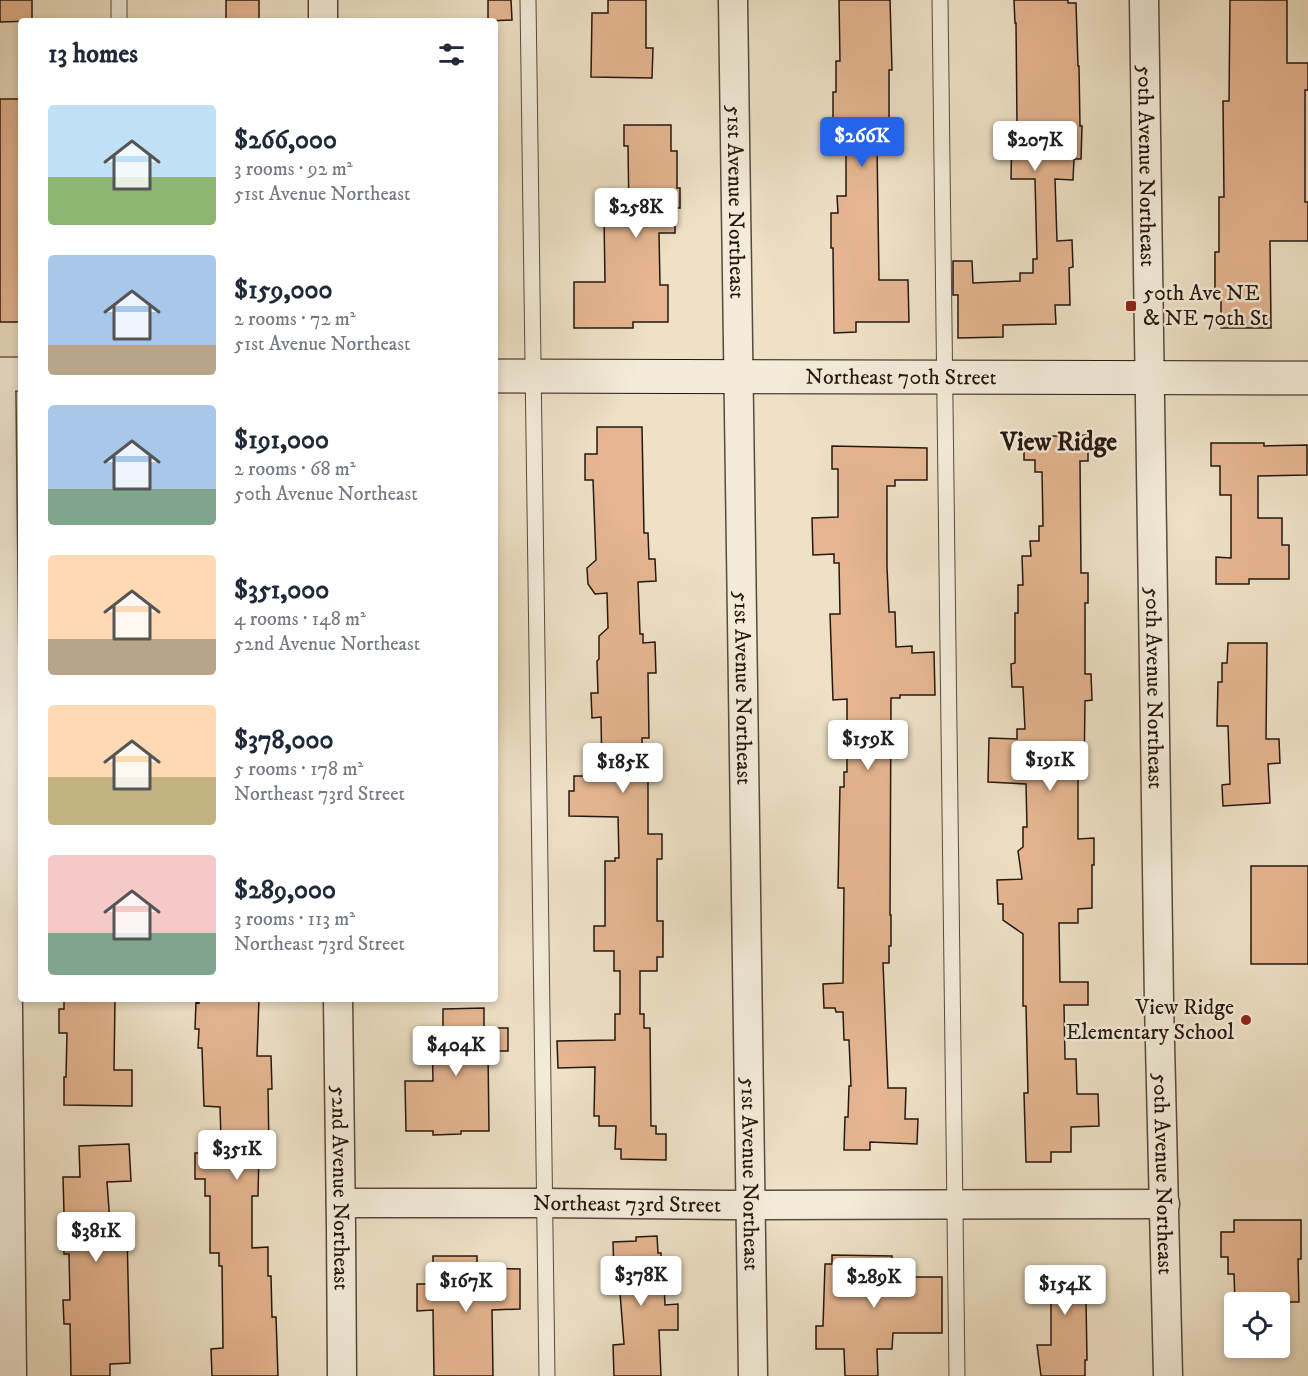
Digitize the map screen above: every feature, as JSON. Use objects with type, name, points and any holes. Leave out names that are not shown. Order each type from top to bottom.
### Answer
[{"type":"street","points":[[323,0],[323,18]]},
{"type":"street","name":"51st Avenue Northeast","points":[[733,0],[753,1376]]},
{"type":"street","name":"50th Avenue Northeast","points":[[1144,0],[1159,979],[1168,1376]]},
{"type":"street","points":[[7,374],[12,1376]]},
{"type":"street","name":"Northeast 70th Street","points":[[498,375],[1308,378]]},
{"type":"street","name":"52nd Avenue Northeast","points":[[338,1002],[342,1376]]},
{"type":"street","name":"Northeast 73rd Street","points":[[341,1203],[1165,1204]]},
{"type":"lane","points":[[119,0],[119,18]]},
{"type":"lane","points":[[528,0],[547,1376]]},
{"type":"lane","points":[[940,0],[957,1376]]},
{"type":"building","points":[[0,0],[32,0],[32,18],[0,22]]},
{"type":"building","points":[[226,0],[259,0],[259,18],[226,18]]},
{"type":"building","points":[[488,0],[511,0],[512,20],[488,18]]},
{"type":"building","points":[[608,0],[646,0],[646,48],[653,48],[652,78],[591,77],[592,13],[608,13]]},
{"type":"building","points":[[839,0],[890,0],[892,70],[889,70],[889,118],[881,118],[881,146],[877,146],[879,280],[908,280],[909,322],[856,322],[856,332],[834,333],[831,213],[838,213],[837,196],[846,196],[846,146],[833,146],[833,92],[836,92],[836,61],[840,61]]},
{"type":"building","points":[[1014,0],[1068,0],[1068,3],[1076,3],[1080,126],[1082,126],[1081,159],[1074,159],[1073,180],[1055,179],[1057,241],[1072,240],[1073,267],[1069,268],[1070,305],[1055,305],[1056,324],[1003,325],[1003,337],[958,338],[958,295],[953,295],[953,261],[972,261],[973,283],[1020,281],[1020,273],[1033,273],[1033,259],[1037,259],[1035,179],[1011,179],[1012,125],[1017,125]]},
{"type":"building","points":[[1230,0],[1287,0],[1287,63],[1308,63],[1308,90],[1305,90],[1305,202],[1308,202],[1308,241],[1270,241],[1271,328],[1221,328],[1221,300],[1215,300],[1215,252],[1219,252],[1219,197],[1224,197],[1223,101],[1229,101]]},
{"type":"building","points":[[0,99],[18,99],[18,322],[0,322]]},
{"type":"building","points":[[624,125],[671,125],[671,151],[677,151],[677,188],[680,188],[680,208],[675,208],[675,233],[659,233],[660,285],[668,285],[668,322],[633,322],[633,328],[574,328],[574,282],[605,282],[604,217],[629,217],[628,146],[624,146]]},
{"type":"building","points":[[597,427],[642,427],[644,533],[648,533],[649,559],[655,559],[656,581],[638,582],[640,634],[643,634],[643,643],[655,642],[656,673],[648,673],[649,738],[642,738],[643,779],[648,779],[648,834],[662,834],[662,859],[657,859],[657,921],[663,921],[663,957],[657,957],[657,971],[640,971],[640,1014],[644,1014],[644,1028],[650,1028],[651,1126],[656,1126],[656,1134],[666,1134],[666,1160],[621,1159],[621,1149],[615,1149],[616,1126],[599,1126],[599,1116],[594,1116],[595,1067],[558,1068],[557,1041],[615,1040],[615,1014],[620,1014],[620,971],[614,971],[614,951],[594,951],[594,926],[605,926],[605,861],[615,861],[615,858],[619,858],[618,817],[569,816],[569,791],[574,791],[574,776],[602,776],[601,717],[592,718],[591,693],[598,693],[599,636],[608,628],[607,593],[595,594],[588,584],[587,568],[596,560],[593,480],[585,480],[585,454],[597,454]]},
{"type":"building","points":[[1088,435],[1088,461],[1080,461],[1081,573],[1088,573],[1088,603],[1085,603],[1085,674],[1091,674],[1092,700],[1085,701],[1084,775],[1078,774],[1078,839],[1094,838],[1092,908],[1078,909],[1078,923],[1059,923],[1060,982],[1088,982],[1088,1005],[1064,1005],[1065,1059],[1076,1059],[1077,1094],[1098,1094],[1099,1126],[1071,1127],[1071,1152],[1051,1152],[1051,1162],[1026,1162],[1024,1093],[1028,1093],[1026,1006],[1023,1006],[1023,934],[1003,920],[1003,904],[998,904],[997,880],[1022,879],[1018,851],[1023,847],[1023,827],[1027,827],[1026,784],[988,782],[989,738],[1017,739],[1017,729],[1025,729],[1023,687],[1012,687],[1011,664],[1015,663],[1015,613],[1018,613],[1018,585],[1023,585],[1022,556],[1031,556],[1030,541],[1039,541],[1039,526],[1043,526],[1042,472],[1035,472],[1035,460],[1024,460],[1024,437]]},
{"type":"building","points":[[1211,443],[1264,443],[1264,446],[1307,445],[1307,475],[1258,476],[1258,518],[1282,518],[1282,545],[1289,545],[1289,579],[1249,579],[1249,584],[1216,584],[1216,557],[1231,558],[1231,495],[1220,495],[1220,466],[1211,466]]},
{"type":"building","points":[[832,446],[927,448],[927,480],[895,480],[895,486],[887,486],[889,612],[895,612],[896,647],[912,646],[912,653],[934,652],[935,695],[900,695],[900,698],[891,698],[891,946],[889,946],[889,963],[883,963],[888,1088],[906,1088],[905,1119],[918,1119],[917,1144],[870,1142],[870,1150],[844,1150],[845,1117],[848,1117],[849,1086],[851,1086],[849,1040],[844,1040],[843,1012],[836,1012],[835,1008],[824,1008],[823,984],[843,983],[844,888],[838,888],[840,787],[844,787],[844,772],[847,772],[847,699],[833,700],[830,614],[840,614],[839,563],[834,563],[834,554],[813,555],[812,518],[838,517],[838,469],[832,469]]},
{"type":"building","points":[[1228,643],[1267,643],[1266,739],[1279,739],[1280,763],[1268,764],[1270,803],[1223,806],[1222,785],[1230,784],[1228,726],[1217,726],[1218,682],[1222,682],[1222,663],[1227,663]]},
{"type":"building","points":[[1251,866],[1308,866],[1308,964],[1251,964]]},
{"type":"building","points":[[64,1002],[115,1002],[114,1070],[132,1070],[132,1106],[64,1105],[67,1033],[59,1033],[59,1009],[64,1009]]},
{"type":"building","points":[[196,1002],[259,1002],[257,1056],[271,1056],[272,1089],[268,1089],[269,1151],[259,1151],[258,1196],[252,1196],[252,1248],[268,1247],[272,1317],[276,1317],[278,1376],[212,1376],[211,1349],[223,1348],[222,1266],[219,1266],[219,1253],[210,1253],[210,1196],[205,1196],[205,1179],[195,1179],[195,1153],[205,1153],[205,1140],[221,1139],[220,1107],[204,1106],[202,1048],[198,1048],[199,1029],[195,1029]]},
{"type":"building","points":[[484,1008],[484,1028],[508,1028],[508,1051],[488,1051],[489,1131],[461,1131],[461,1134],[433,1135],[433,1131],[406,1131],[405,1081],[433,1081],[432,1033],[443,1033],[443,1009]]},
{"type":"building","points":[[129,1144],[131,1181],[107,1182],[110,1223],[120,1223],[120,1233],[127,1233],[130,1363],[110,1364],[110,1376],[71,1376],[70,1324],[64,1324],[63,1300],[70,1300],[69,1254],[64,1254],[63,1177],[80,1177],[79,1146]]},
{"type":"building","points":[[1234,1220],[1301,1220],[1301,1259],[1298,1259],[1299,1302],[1290,1302],[1290,1292],[1235,1292],[1234,1274],[1228,1274],[1228,1257],[1221,1257],[1221,1232],[1234,1232]]},
{"type":"building","points":[[657,1236],[658,1253],[661,1253],[661,1283],[664,1283],[665,1305],[678,1304],[678,1330],[659,1330],[661,1376],[614,1376],[613,1345],[624,1344],[620,1293],[616,1293],[613,1242],[636,1241],[636,1237]]},
{"type":"building","points":[[832,1255],[892,1256],[892,1261],[903,1261],[903,1277],[942,1277],[942,1333],[893,1333],[892,1349],[877,1349],[878,1376],[845,1376],[844,1349],[816,1349],[816,1326],[823,1326],[825,1264],[832,1264]]},
{"type":"building","points":[[433,1256],[477,1256],[477,1268],[520,1269],[520,1309],[492,1310],[493,1376],[434,1376],[433,1310],[417,1311],[417,1284],[433,1284]]},
{"type":"building","points":[[1097,1266],[1097,1300],[1086,1300],[1085,1376],[1041,1376],[1037,1345],[1051,1345],[1051,1300],[1028,1300],[1028,1270],[1043,1270],[1043,1267]]},
{"type":"place","name":"50th Ave NE & NE 70th St","points":[[1131,306]]},
{"type":"place","name":"View Ridge Elementary School","points":[[1246,1020]]},
{"type":"district","name":"View Ridge","points":[[1059,442]]}]
